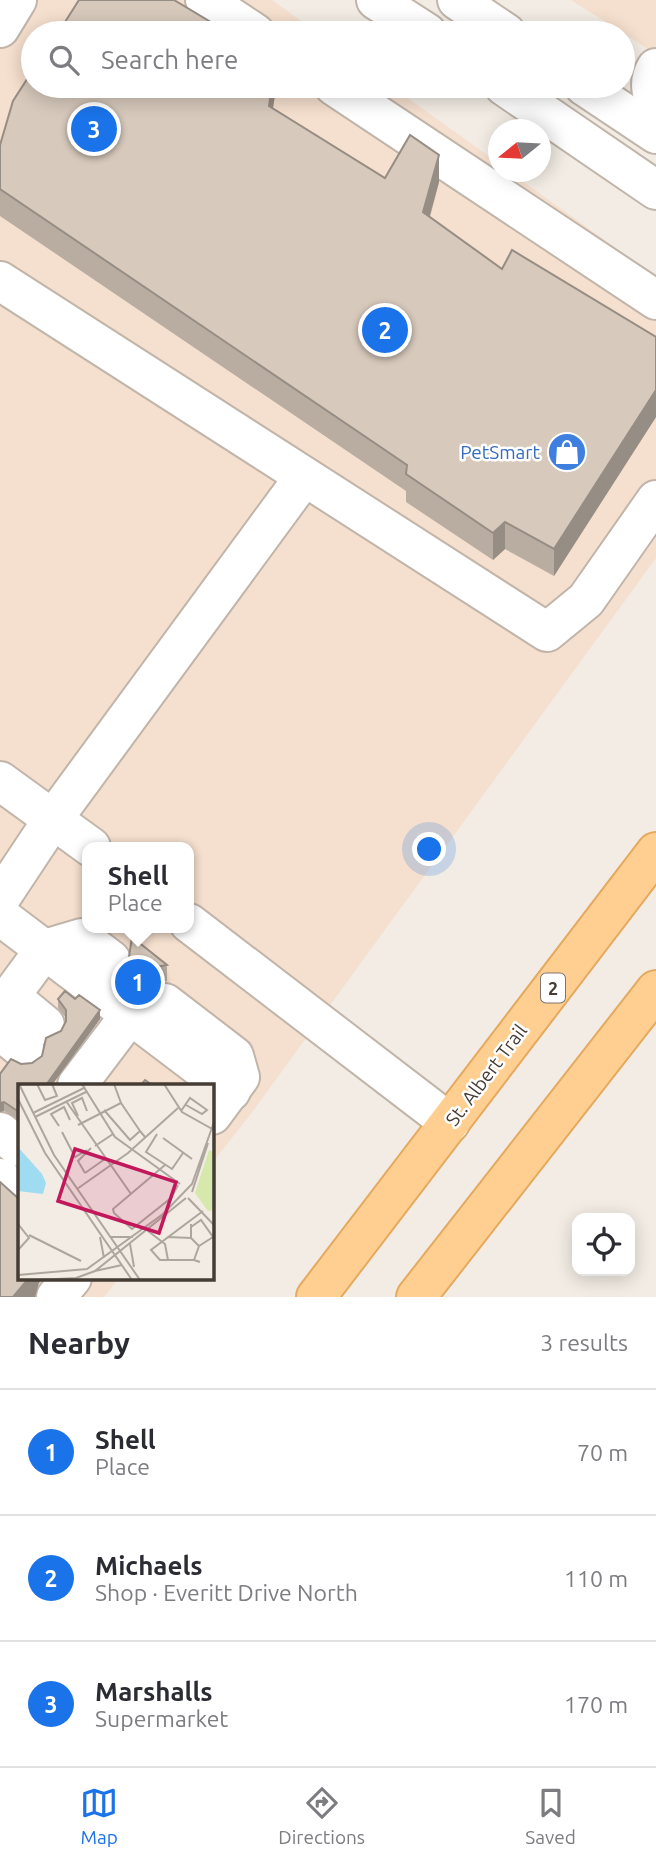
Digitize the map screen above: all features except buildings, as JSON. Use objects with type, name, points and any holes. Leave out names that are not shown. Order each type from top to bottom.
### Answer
[{"type":"main road","name":"St. Albert Trail","points":[[316,1297],[656,852]]},
{"type":"main road","points":[[416,1297],[656,990]]},
{"type":"street","points":[[0,28],[17,0]]},
{"type":"street","points":[[205,0],[237,21]]},
{"type":"street","points":[[376,0],[408,21]]},
{"type":"street","points":[[457,0],[488,21]]},
{"type":"street","points":[[656,68],[651,76],[651,90],[656,107]]},
{"type":"street","points":[[352,98],[656,300]]},
{"type":"street","points":[[522,98],[656,190]]},
{"type":"street","points":[[602,98],[656,134]]},
{"type":"street","points":[[0,281],[547,632],[586,600],[656,500]]},
{"type":"street","points":[[0,899],[53,818],[304,477]]},
{"type":"street","points":[[0,781],[84,842]]},
{"type":"street","points":[[0,916],[45,949],[148,1009],[206,1084]]},
{"type":"street","points":[[194,927],[450,1123]]},
{"type":"street","points":[[45,949],[82,938],[111,960]]},
{"type":"street","points":[[16,1023],[45,949]]},
{"type":"street","points":[[74,1074],[148,1009]]},
{"type":"street","points":[[0,1132],[18,1146]]},
{"type":"street","points":[[0,1178],[18,1194]]},
{"type":"street","points":[[56,1297],[70,1280]]},
{"type":"shaded area","points":[[0,0],[272,0],[301,21],[21,21],[21,98],[408,98],[488,156],[488,182],[524,182],[656,277],[656,558],[250,1115],[214,1160],[214,1084],[18,1084],[18,1280],[117,1280],[104,1297],[0,1297]]},
{"type":"shaded area","points":[[571,0],[656,0],[656,54],[635,41],[635,21],[604,21]]},
{"type":"place","name":"Marshalls","points":[[94,129]]},
{"type":"place","name":"Michaels","points":[[385,330]]},
{"type":"place","name":"PetSmart","points":[[567,452]]},
{"type":"place","name":"Shell","points":[[138,982]]}]
